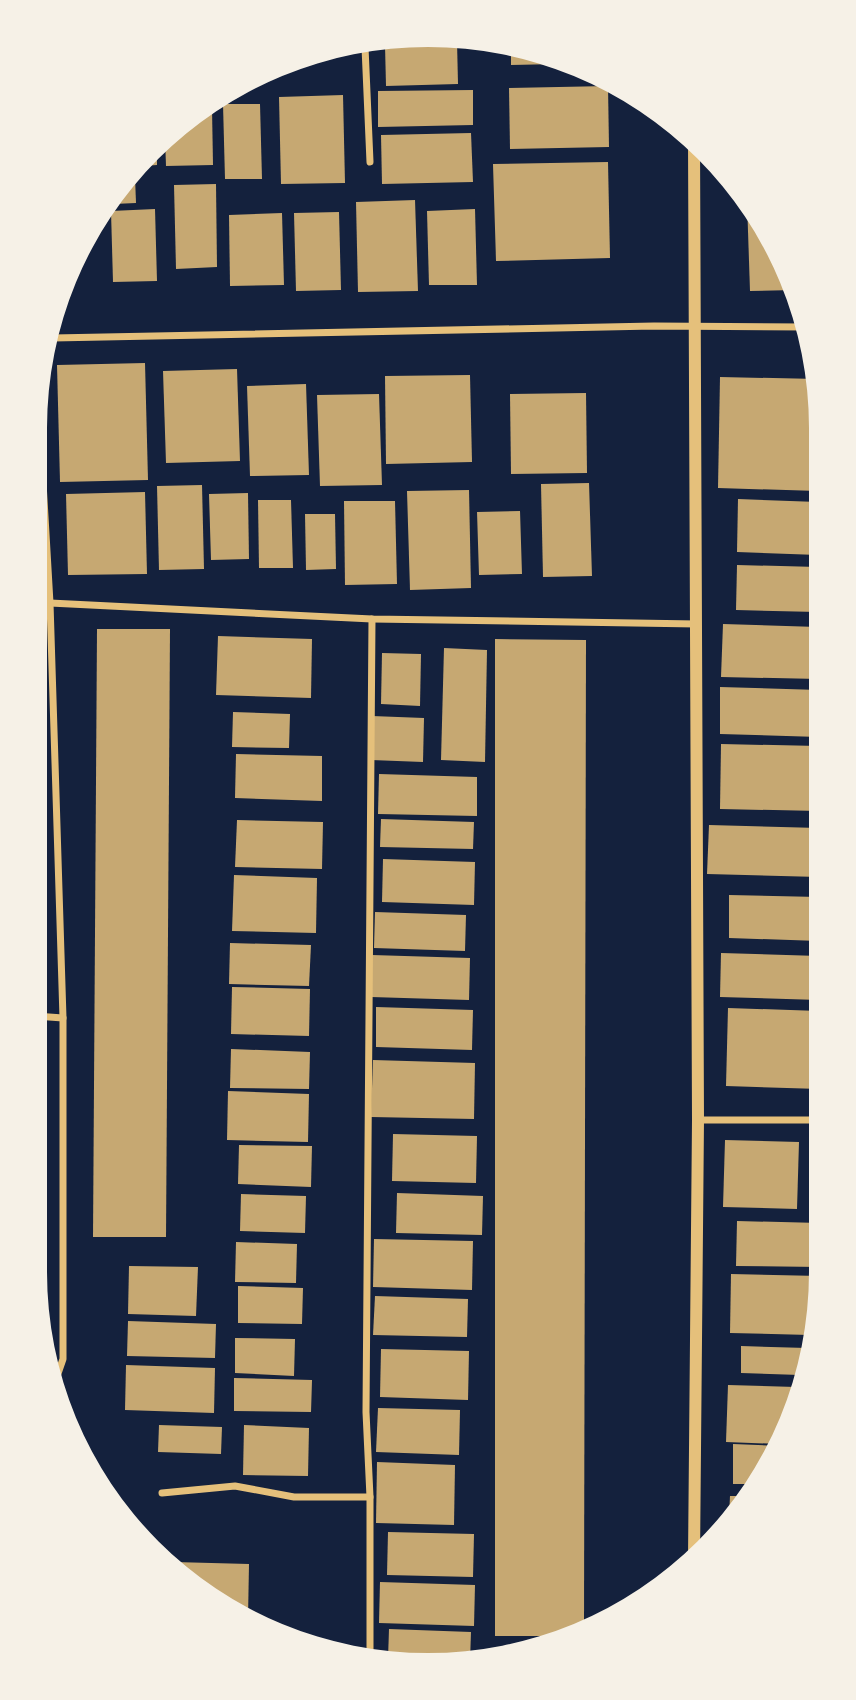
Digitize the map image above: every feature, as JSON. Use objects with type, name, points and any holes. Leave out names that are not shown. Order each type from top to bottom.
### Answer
[{"type":"street","points":[[365,53],[370,162]]},
{"type":"street","points":[[694,156],[698,1119],[694,1544]]},
{"type":"street","points":[[58,338],[694,326],[795,327]]},
{"type":"street","points":[[47,551],[64,1018],[63,1359],[60,1369]]},
{"type":"street","points":[[50,603],[372,619],[697,624]]},
{"type":"street","points":[[370,1648],[370,1497],[366,1412],[372,619]]},
{"type":"street","points":[[47,1017],[64,1018]]},
{"type":"street","points":[[698,1119],[809,1120]]},
{"type":"street","points":[[162,1493],[235,1486],[294,1497],[370,1497]]},
{"type":"building","points":[[428,47],[457,49],[458,84],[386,86],[385,50]]},
{"type":"building","points":[[511,57],[541,64],[511,65]]},
{"type":"building","points":[[595,86],[608,93],[609,147],[510,149],[509,88]]},
{"type":"building","points":[[473,90],[473,125],[378,127],[378,91]]},
{"type":"building","points":[[343,95],[345,183],[281,184],[279,97]]},
{"type":"building","points":[[228,104],[260,104],[262,179],[225,179],[223,107]]},
{"type":"building","points":[[212,114],[213,165],[166,166],[166,153]]},
{"type":"building","points":[[471,133],[473,182],[382,184],[381,135]]},
{"type":"building","points":[[608,162],[610,258],[496,261],[493,164]]},
{"type":"building","points":[[216,184],[217,267],[176,269],[174,185]]},
{"type":"building","points":[[135,185],[136,203],[120,204]]},
{"type":"building","points":[[415,200],[418,291],[358,292],[356,202]]},
{"type":"building","points":[[155,209],[157,281],[113,282],[111,216],[115,211]]},
{"type":"building","points":[[475,209],[477,285],[429,285],[427,211]]},
{"type":"building","points":[[339,212],[341,290],[296,291],[294,213]]},
{"type":"building","points":[[282,213],[284,285],[230,286],[229,215]]},
{"type":"building","points":[[748,220],[783,290],[750,291]]},
{"type":"building","points":[[145,363],[148,480],[60,482],[57,365]]},
{"type":"building","points":[[237,369],[240,461],[166,463],[163,371]]},
{"type":"building","points":[[470,375],[472,462],[386,464],[385,376]]},
{"type":"building","points":[[720,377],[805,379],[809,428],[809,491],[718,488]]},
{"type":"building","points":[[306,384],[309,475],[250,476],[247,386]]},
{"type":"building","points":[[586,393],[587,473],[511,474],[510,394]]},
{"type":"building","points":[[379,394],[382,485],[320,486],[317,395]]},
{"type":"building","points":[[589,483],[592,576],[543,577],[541,484]]},
{"type":"building","points":[[202,485],[204,569],[159,570],[157,486]]},
{"type":"building","points":[[469,490],[471,588],[410,590],[407,491]]},
{"type":"building","points":[[145,492],[147,574],[68,575],[66,494]]},
{"type":"building","points":[[248,493],[249,559],[211,560],[209,494]]},
{"type":"building","points":[[738,499],[809,502],[809,555],[737,552]]},
{"type":"building","points":[[258,500],[291,500],[293,568],[259,568]]},
{"type":"building","points":[[344,501],[395,501],[397,584],[345,585]]},
{"type":"building","points":[[520,511],[522,574],[479,575],[477,512]]},
{"type":"building","points":[[305,514],[335,514],[336,569],[306,570]]},
{"type":"building","points":[[737,565],[809,567],[809,612],[736,610]]},
{"type":"building","points":[[723,624],[809,627],[809,679],[721,677]]},
{"type":"building","points":[[97,629],[170,629],[166,1237],[93,1237]]},
{"type":"building","points":[[218,636],[312,639],[311,698],[216,695]]},
{"type":"building","points":[[495,639],[586,640],[584,1619],[540,1636],[495,1636]]},
{"type":"building","points":[[444,648],[487,650],[485,762],[441,760]]},
{"type":"building","points":[[382,653],[421,654],[420,706],[381,704]]},
{"type":"building","points":[[720,687],[809,690],[809,737],[720,734]]},
{"type":"building","points":[[233,712],[290,714],[289,748],[232,747]]},
{"type":"building","points":[[372,716],[424,718],[423,762],[371,760]]},
{"type":"building","points":[[721,744],[809,746],[809,811],[720,809]]},
{"type":"building","points":[[236,754],[322,756],[322,801],[235,798]]},
{"type":"building","points":[[379,774],[477,777],[477,816],[378,814]]},
{"type":"building","points":[[381,819],[474,822],[473,849],[380,847]]},
{"type":"building","points":[[237,820],[323,822],[322,869],[235,867]]},
{"type":"building","points":[[709,825],[809,828],[809,877],[707,874]]},
{"type":"building","points":[[383,859],[475,862],[474,905],[382,902]]},
{"type":"building","points":[[234,875],[317,878],[316,933],[232,931]]},
{"type":"building","points":[[729,895],[809,897],[809,941],[729,938]]},
{"type":"building","points":[[375,912],[466,915],[465,951],[374,948]]},
{"type":"building","points":[[230,943],[311,945],[309,986],[229,984]]},
{"type":"building","points":[[721,953],[809,956],[809,1000],[720,997]]},
{"type":"building","points":[[372,955],[470,958],[469,1000],[371,997]]},
{"type":"building","points":[[232,987],[310,989],[309,1036],[231,1034]]},
{"type":"building","points":[[376,1007],[473,1010],[472,1050],[376,1047]]},
{"type":"building","points":[[728,1008],[809,1011],[809,1089],[726,1086]]},
{"type":"building","points":[[231,1049],[310,1052],[309,1089],[230,1088]]},
{"type":"building","points":[[373,1060],[475,1063],[474,1119],[371,1117]]},
{"type":"building","points":[[228,1091],[309,1094],[308,1142],[227,1140]]},
{"type":"building","points":[[393,1134],[477,1136],[476,1183],[392,1181]]},
{"type":"building","points":[[725,1140],[799,1142],[797,1209],[723,1207]]},
{"type":"building","points":[[239,1145],[312,1146],[311,1187],[238,1184]]},
{"type":"building","points":[[397,1193],[483,1196],[482,1235],[396,1233]]},
{"type":"building","points":[[241,1194],[306,1196],[305,1233],[240,1231]]},
{"type":"building","points":[[737,1221],[809,1223],[809,1267],[736,1266]]},
{"type":"building","points":[[374,1239],[473,1241],[472,1290],[373,1287]]},
{"type":"building","points":[[236,1242],[297,1244],[296,1283],[235,1282]]},
{"type":"building","points":[[129,1266],[198,1267],[196,1316],[128,1314]]},
{"type":"building","points":[[731,1274],[809,1276],[803,1335],[730,1333]]},
{"type":"building","points":[[238,1286],[303,1288],[302,1324],[238,1323]]},
{"type":"building","points":[[375,1296],[468,1299],[467,1337],[373,1335]]},
{"type":"building","points":[[128,1321],[216,1324],[215,1358],[127,1356]]},
{"type":"building","points":[[235,1338],[295,1339],[294,1376],[235,1373]]},
{"type":"building","points":[[741,1346],[801,1348],[795,1375],[741,1373]]},
{"type":"building","points":[[381,1349],[469,1351],[468,1400],[380,1397]]},
{"type":"building","points":[[126,1365],[215,1368],[214,1413],[125,1410]]},
{"type":"building","points":[[234,1378],[312,1380],[311,1412],[234,1411]]},
{"type":"building","points":[[728,1385],[791,1387],[767,1444],[726,1442]]},
{"type":"building","points":[[378,1408],[460,1410],[459,1455],[376,1452]]},
{"type":"building","points":[[159,1425],[222,1427],[221,1454],[158,1452]]},
{"type":"building","points":[[244,1425],[309,1428],[308,1476],[243,1475]]},
{"type":"building","points":[[733,1444],[766,1445],[745,1484],[733,1484]]},
{"type":"building","points":[[377,1462],[455,1465],[454,1525],[376,1523]]},
{"type":"building","points":[[388,1532],[474,1534],[473,1577],[387,1575]]},
{"type":"building","points":[[182,1562],[249,1564],[248,1607],[216,1589]]},
{"type":"building","points":[[380,1582],[475,1585],[474,1626],[379,1623]]},
{"type":"building","points":[[389,1629],[471,1632],[470,1650],[428,1653],[388,1650]]}]
